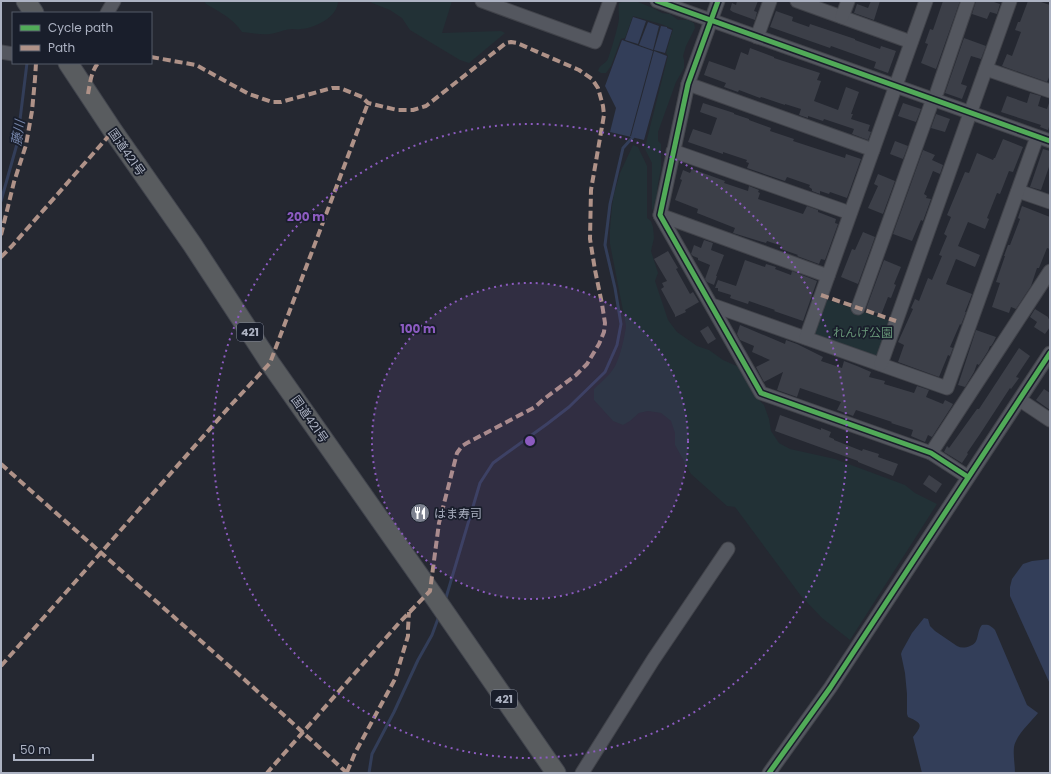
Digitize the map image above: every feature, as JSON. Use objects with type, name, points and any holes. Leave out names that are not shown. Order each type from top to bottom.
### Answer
[{"type":"highway","name":"国道421号","points":[[73,66],[113,131],[192,244],[270,362],[436,598],[556,773]]},
{"type":"street","points":[[108,12],[114,1]]},
{"type":"street","points":[[482,1],[595,42],[610,1]]},
{"type":"street","points":[[657,1],[895,86],[935,96],[971,112],[1050,141]]},
{"type":"street","points":[[718,1],[688,84],[660,215],[761,393],[931,453],[968,477]]},
{"type":"street","points":[[757,37],[770,1]]},
{"type":"street","points":[[796,1],[911,42]]},
{"type":"street","points":[[842,17],[848,1]]},
{"type":"street","points":[[806,338],[926,1]]},
{"type":"street","points":[[858,308],[968,1]]},
{"type":"street","points":[[881,364],[1010,1]]},
{"type":"street","points":[[1,52],[12,54]]},
{"type":"street","points":[[986,69],[1050,92]]},
{"type":"street","points":[[688,84],[873,150]]},
{"type":"street","points":[[947,388],[1037,137]]},
{"type":"street","points":[[673,151],[850,212]]},
{"type":"street","points":[[1018,191],[1050,202]]},
{"type":"street","points":[[660,215],[828,276]]},
{"type":"street","points":[[931,453],[1050,271]]},
{"type":"street","points":[[712,305],[968,396]]},
{"type":"street","points":[[769,773],[830,688],[1050,353]]},
{"type":"street","points":[[1020,400],[1050,420]]},
{"type":"street","points":[[582,773],[653,660],[728,549]]},
{"type":"green space","points":[[204,1],[338,1],[337,7],[330,17],[319,24],[307,28],[289,29],[263,34],[242,32],[230,19],[206,4]]},
{"type":"green space","points":[[370,1],[452,1],[442,33],[501,31],[505,33],[469,63],[460,60],[410,30],[402,18],[390,10]]},
{"type":"green space","points":[[624,1],[638,2],[662,13],[670,14],[678,20],[688,20],[694,23],[695,28],[683,56],[684,68],[676,82],[658,132],[658,141],[661,144],[661,168],[656,206],[652,210],[652,163],[645,149],[668,56],[666,53],[673,29],[633,16],[625,38],[621,39],[611,66],[606,73],[601,73],[598,71],[608,59],[616,33],[619,19],[619,3]]},
{"type":"green space","points":[[633,145],[638,147],[647,166],[647,218],[651,221],[653,227],[654,238],[651,251],[658,273],[655,281],[668,320],[677,332],[697,346],[709,350],[723,360],[739,367],[757,398],[764,405],[771,431],[779,443],[790,449],[835,459],[905,485],[915,493],[937,504],[850,640],[822,618],[801,596],[735,507],[727,506],[691,474],[675,445],[675,433],[671,421],[661,413],[648,411],[639,413],[623,425],[613,421],[594,400],[594,389],[615,366],[622,346],[626,326],[610,244],[610,229],[614,194],[620,173]]},
{"type":"green space","name":"れんげ公園","points":[[825,299],[891,321],[878,356],[875,357],[814,334]]},
{"type":"water","points":[[633,17],[646,21],[638,44],[625,40]]},
{"type":"water","points":[[648,22],[659,26],[653,50],[639,45]]},
{"type":"water","points":[[661,26],[672,30],[665,53],[654,50]]},
{"type":"water","points":[[622,40],[653,51],[630,136],[654,51],[667,56],[644,140],[610,132],[616,108],[605,86]]},
{"type":"water","points":[[1050,559],[1050,684],[1010,596],[1010,587],[1012,579],[1023,564],[1032,561]]},
{"type":"water","points":[[924,618],[928,619],[930,626],[935,631],[957,646],[962,647],[973,645],[977,640],[982,625],[990,626],[995,630],[1027,705],[1038,713],[1015,742],[1015,773],[922,773],[913,737],[920,725],[908,717],[907,714],[905,673],[901,654],[912,633]]},
{"type":"building","points":[[737,1],[758,1],[754,11],[757,12],[755,20],[730,10],[732,3],[736,5]]},
{"type":"building","points":[[871,1],[880,1],[874,20],[854,13],[857,4],[868,8]]},
{"type":"building","points":[[943,1],[960,1],[936,69],[921,63],[928,44],[925,43],[930,29],[933,30]]},
{"type":"building","points":[[976,1],[991,1],[1000,4],[997,14],[990,12],[987,19],[972,14]]},
{"type":"building","points":[[1028,1],[1038,1],[1050,5],[1050,75],[1047,82],[1002,66],[1007,54],[1012,56],[1021,32],[1015,30],[1018,22],[1020,22]]},
{"type":"building","points":[[776,11],[793,17],[792,21],[809,27],[810,24],[880,49],[881,46],[896,51],[888,73],[874,68],[876,62],[770,27]]},
{"type":"building","points":[[964,38],[986,46],[981,59],[971,56],[961,84],[967,86],[962,99],[945,93]]},
{"type":"building","points":[[750,48],[774,58],[820,73],[817,80],[821,81],[814,101],[838,110],[846,87],[859,92],[851,114],[853,114],[851,119],[870,125],[868,131],[871,132],[868,140],[852,134],[854,129],[824,119],[823,121],[808,116],[808,118],[799,115],[801,109],[761,97],[760,98],[739,90],[738,92],[724,87],[726,83],[704,75],[709,61],[735,70],[741,52],[748,55]]},
{"type":"building","points":[[1030,93],[1041,96],[1038,106],[1047,109],[1050,103],[1050,128],[1049,127],[1048,130],[1040,127],[1041,125],[1001,112],[1007,96],[1027,103]]},
{"type":"building","points":[[703,103],[734,113],[771,128],[770,131],[794,139],[793,141],[845,158],[846,154],[861,159],[847,198],[830,192],[829,194],[820,191],[820,194],[812,191],[809,187],[810,185],[787,177],[785,181],[747,168],[749,163],[746,162],[747,160],[723,152],[723,154],[688,142],[693,129],[711,135],[717,118],[700,112]]},
{"type":"building","points":[[903,103],[921,109],[916,122],[898,116]]},
{"type":"building","points":[[936,114],[950,119],[945,132],[931,128]]},
{"type":"building","points":[[1003,139],[1023,147],[1013,172],[1009,171],[1000,194],[997,193],[987,218],[989,219],[985,229],[968,222],[958,246],[980,255],[975,267],[956,259],[946,284],[972,294],[961,325],[960,324],[950,347],[953,348],[950,356],[948,355],[939,377],[898,362],[904,345],[898,342],[913,309],[911,308],[915,299],[919,301],[928,278],[932,280],[942,256],[939,255],[947,236],[944,234],[951,217],[947,215],[965,172],[969,173],[977,153],[993,160]]},
{"type":"building","points":[[895,141],[908,146],[903,159],[890,154]]},
{"type":"building","points":[[1043,149],[1050,151],[1050,164],[1041,190],[1030,187]]},
{"type":"building","points":[[923,150],[935,155],[932,160],[943,165],[940,174],[933,171],[924,194],[927,196],[926,198],[931,199],[923,221],[921,220],[912,241],[893,234]]},
{"type":"building","points":[[692,169],[725,181],[724,183],[748,191],[749,186],[759,190],[758,192],[760,193],[758,199],[803,214],[807,206],[836,219],[835,223],[838,224],[825,260],[821,259],[819,264],[781,249],[782,246],[767,241],[766,243],[733,233],[735,228],[697,213],[698,209],[675,200],[682,180],[680,179],[683,170],[690,173]]},
{"type":"building","points":[[878,174],[895,181],[883,214],[868,208],[878,186],[874,184]]},
{"type":"building","points":[[1022,206],[1050,217],[1050,249],[1047,248],[1039,268],[1037,268],[1031,286],[1016,309],[1011,307],[1009,313],[992,307],[1000,283],[996,282],[1008,245],[1010,245],[1020,219],[1018,218]]},
{"type":"building","points":[[863,232],[875,237],[858,284],[841,277],[852,249],[855,250]]},
{"type":"building","points":[[704,240],[713,243],[711,250],[724,255],[714,285],[707,282],[705,279],[710,265],[698,260],[698,258],[691,254],[694,245],[701,248]]},
{"type":"building","points":[[668,251],[690,294],[693,292],[699,302],[685,310],[686,312],[675,317],[661,289],[664,287],[662,283],[667,281],[654,259]]},
{"type":"building","points":[[745,260],[765,267],[766,264],[776,267],[775,269],[791,275],[792,271],[817,281],[803,321],[749,301],[748,304],[730,298],[731,295],[718,291],[718,288],[715,288],[718,280],[736,286]]},
{"type":"building","points":[[884,260],[901,267],[894,284],[896,285],[891,298],[888,297],[881,315],[866,309]]},
{"type":"building","points":[[1035,309],[1048,317],[1050,320],[1050,327],[1045,334],[1034,327],[1037,322],[1030,317]]},
{"type":"building","points":[[740,325],[785,344],[786,340],[797,344],[823,357],[821,361],[842,368],[844,361],[871,372],[869,377],[885,381],[884,384],[914,393],[917,386],[929,390],[926,397],[943,404],[945,400],[953,404],[932,437],[928,435],[925,442],[911,436],[913,430],[891,423],[892,422],[856,410],[853,416],[837,410],[841,402],[800,388],[797,397],[777,390],[783,372],[764,382],[756,367],[770,360],[752,352],[754,346],[740,340],[737,334]]},
{"type":"building","points":[[708,326],[716,339],[708,344],[700,331]]},
{"type":"building","points":[[976,330],[996,337],[979,365],[977,364],[965,387],[958,385]]},
{"type":"building","points":[[1019,348],[1030,356],[1016,377],[1019,378],[1011,389],[1010,388],[962,463],[944,452],[947,446],[949,448],[977,409],[979,409]]},
{"type":"building","points":[[1044,389],[1050,393],[1050,410],[1036,400]]},
{"type":"building","points":[[780,415],[821,430],[821,428],[831,432],[829,437],[834,440],[862,451],[863,449],[879,454],[878,457],[898,464],[893,476],[858,461],[775,431]]},
{"type":"building","points":[[929,475],[942,484],[936,493],[923,484]]},
{"type":"waterway","name":"藤川","points":[[1,201],[17,144],[27,64]]},
{"type":"waterway","points":[[445,601],[480,483],[493,463],[569,407],[605,372],[617,345],[621,324],[615,288],[605,245],[610,204],[623,148],[634,134]]},
{"type":"waterway","points":[[369,773],[372,754],[394,712],[418,660],[432,635],[439,616]]},
{"type":"marked path","points":[[152,57],[196,65],[249,94],[272,102],[281,102],[332,88],[340,88],[362,97],[368,103],[397,110],[413,110],[426,106],[506,43],[511,42],[517,43],[579,70],[592,79],[598,88],[603,106],[604,115],[591,190],[590,239],[605,323],[604,332],[599,344],[587,364],[576,375],[535,407],[462,446],[457,453],[439,523],[430,591],[399,623],[267,773]]},
{"type":"marked path","points":[[1,235],[14,182],[26,145],[32,111],[36,64]]},
{"type":"marked path","points":[[88,94],[92,74],[97,64]]},
{"type":"marked path","points":[[1,666],[231,405],[270,363],[368,103]]},
{"type":"marked path","points":[[1,257],[113,131]]},
{"type":"marked path","points":[[821,295],[896,321]]},
{"type":"marked path","points":[[1,464],[218,656],[347,773]]},
{"type":"marked path","points":[[347,772],[355,753],[395,679],[408,636],[409,612]]},
{"type":"cycle path","points":[[657,1],[1050,141]]},
{"type":"cycle path","points":[[718,1],[688,84],[660,215],[761,393],[931,453],[968,477]]},
{"type":"cycle path","points":[[769,773],[830,688],[1050,353]]},
{"type":"place","name":"はま寿司","points":[[420,513]]}]
